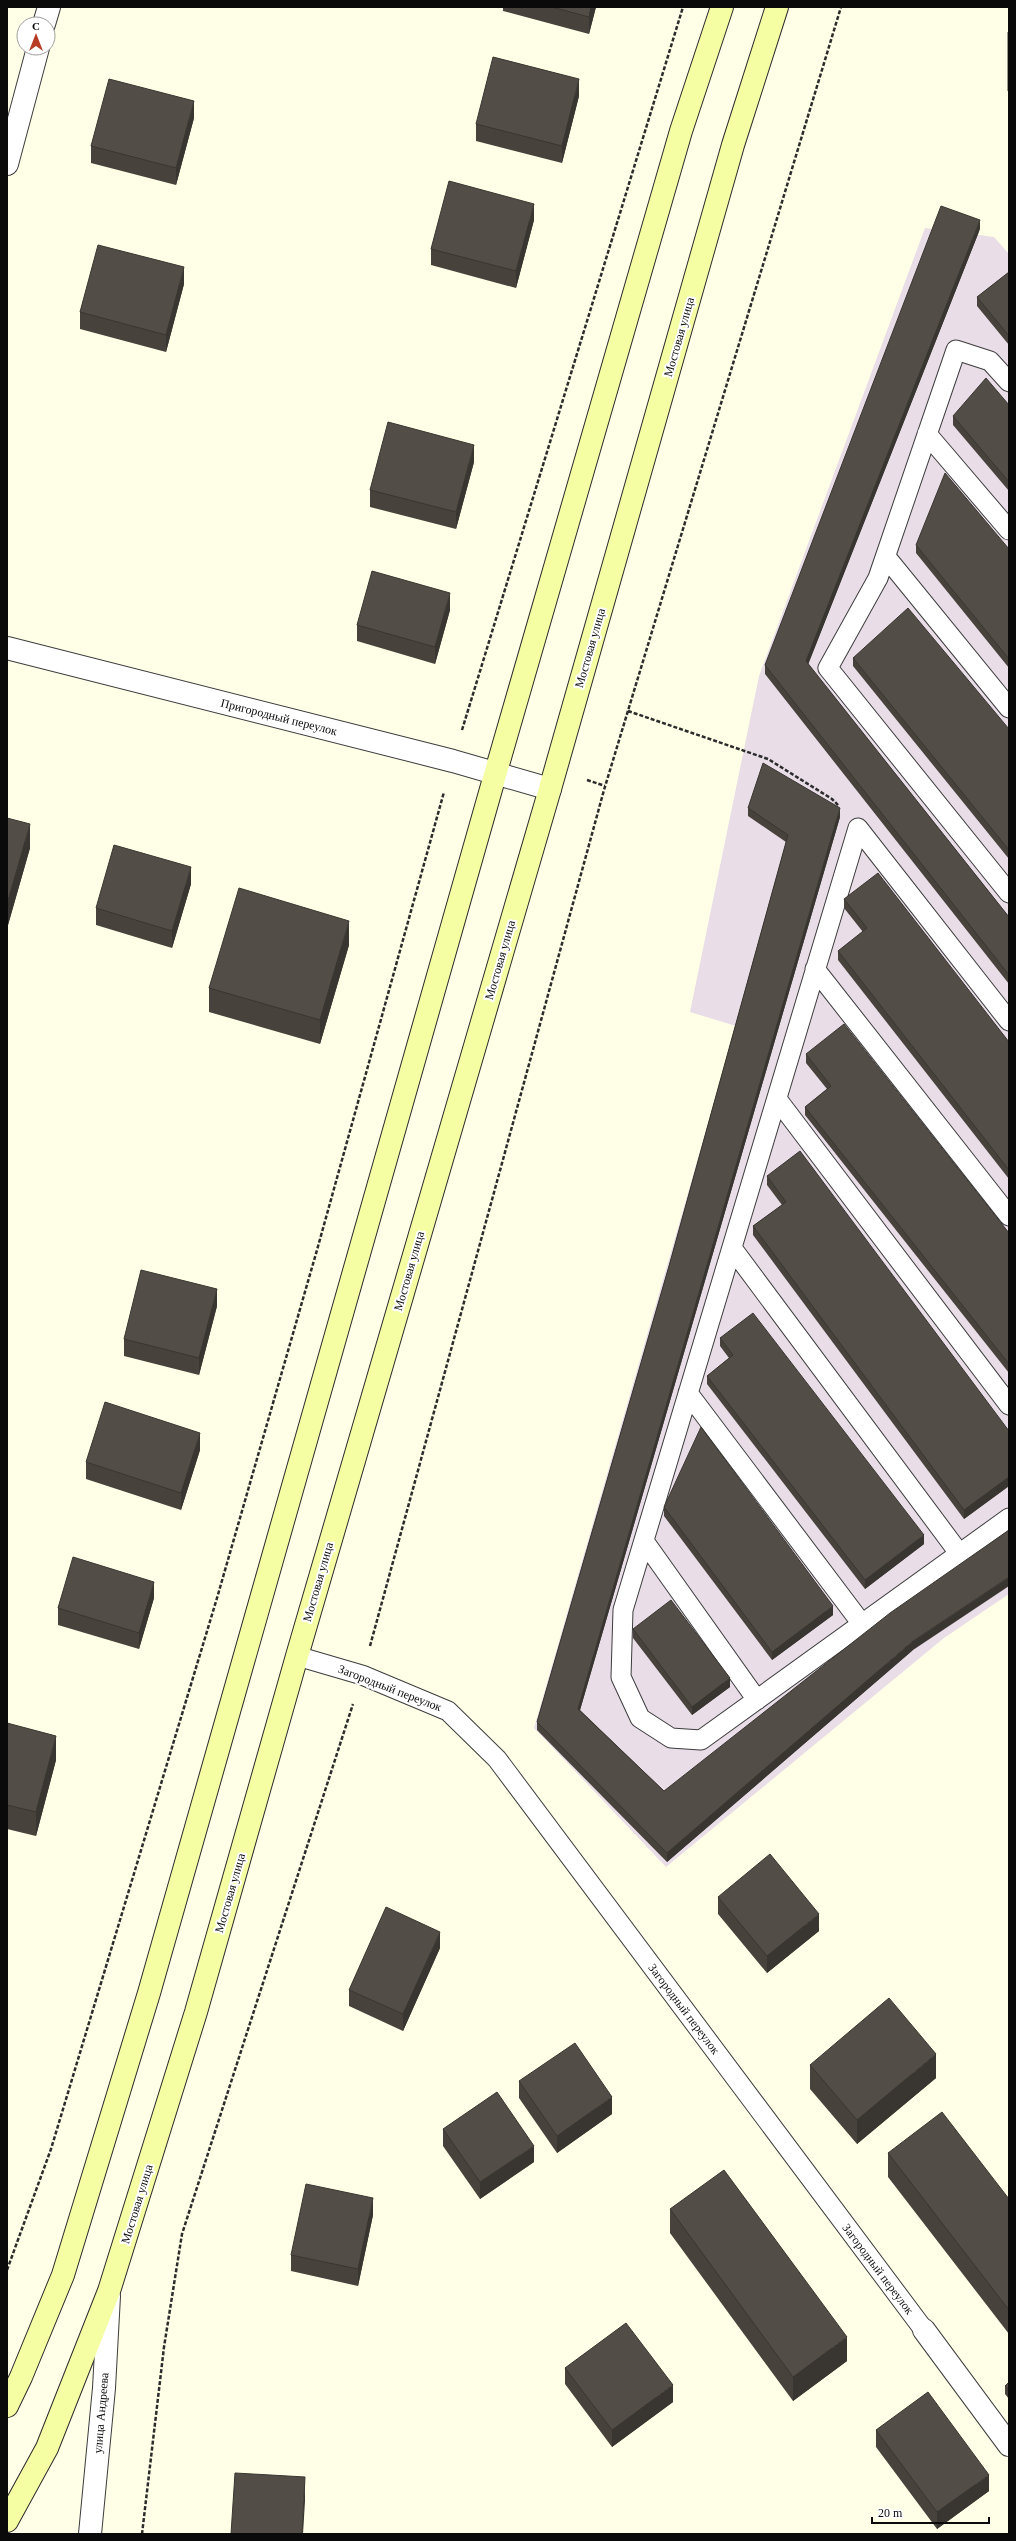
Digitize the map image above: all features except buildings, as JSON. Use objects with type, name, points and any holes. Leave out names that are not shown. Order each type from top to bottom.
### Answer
[{"type":"main road","points":[[7,2406],[21,2377],[63,2275],[149,1993],[496,773],[681,131],[722,7]]},
{"type":"main road","name":"Мостовая улица","points":[[7,2521],[47,2448],[109,2291],[196,2012],[297,1656],[550,789],[733,145],[777,7]]},
{"type":"street","points":[[7,164],[36,56]]},
{"type":"street","name":"Пригородный переулок","points":[[7,648],[453,761],[550,789]]},
{"type":"street","name":"улица Андреева","points":[[90,2534],[104,2388],[109,2291]]},
{"type":"street","name":"Загородный переулок","points":[[924,2330],[1009,2445]]},
{"type":"lane","points":[[1009,382],[990,361],[956,350],[878,578],[828,668],[1009,893]]},
{"type":"lane","points":[[927,434],[1009,530]]},
{"type":"lane","points":[[886,557],[1009,708]]},
{"type":"lane","points":[[858,828],[623,1610],[621,1677],[640,1718],[671,1738],[702,1740],[1009,1518]]},
{"type":"lane","points":[[858,828],[1009,1021]]},
{"type":"lane","points":[[815,969],[1009,1216]]},
{"type":"lane","points":[[777,1099],[1009,1405]]},
{"type":"lane","points":[[732,1248],[959,1553]]},
{"type":"lane","points":[[688,1393],[862,1624]]},
{"type":"lane","points":[[644,1541],[757,1700]]},
{"type":"lane","name":"Загородный переулок","points":[[297,1656],[362,1676],[448,1711],[497,1759],[924,2330]]},
{"type":"path","points":[[7,2270],[51,2149],[217,1598],[318,1250],[453,761],[683,7]]},
{"type":"path","points":[[142,2534],[164,2347],[182,2234],[362,1676],[604,790],[841,7]]},
{"type":"path","points":[[628,711],[768,759],[832,799],[858,828]]},
{"type":"shaded area","points":[[925,228],[994,237],[1009,254],[1009,1594],[944,1638],[666,1867],[534,1728],[736,1026],[690,1012],[759,676]]}]
